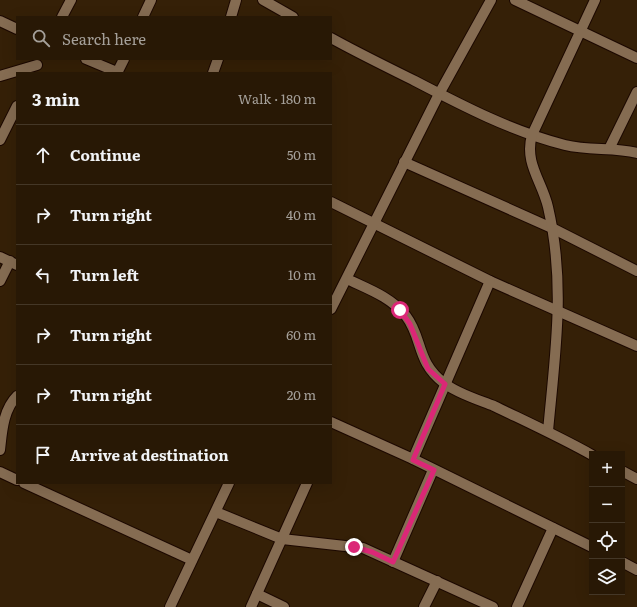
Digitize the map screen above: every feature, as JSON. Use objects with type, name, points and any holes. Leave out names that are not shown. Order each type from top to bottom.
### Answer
[{"type":"street","points":[[63,16],[71,0]]},
{"type":"street","points":[[143,16],[151,0]]},
{"type":"street","points":[[231,16],[236,0]]},
{"type":"street","points":[[263,0],[291,16]]},
{"type":"street","points":[[332,307],[439,94],[491,0]]},
{"type":"street","points":[[515,0],[637,58]]},
{"type":"street","points":[[548,431],[559,312],[559,272],[554,229],[547,201],[530,157],[529,146],[532,135],[594,0]]},
{"type":"street","points":[[0,21],[16,29]]},
{"type":"street","points":[[332,39],[439,94],[493,120],[532,135],[566,145],[589,149],[608,149],[637,153]]},
{"type":"street","points":[[88,60],[115,72]]},
{"type":"street","points":[[118,72],[124,60]]},
{"type":"street","points":[[213,72],[218,60]]},
{"type":"street","points":[[0,76],[37,66]]},
{"type":"street","points":[[608,149],[637,92]]},
{"type":"street","points":[[0,140],[16,108]]},
{"type":"street","points":[[404,162],[554,229],[637,271]]},
{"type":"street","points":[[332,202],[490,281],[637,346]]},
{"type":"street","points":[[0,257],[14,263],[0,281]]},
{"type":"street","points":[[347,278],[386,298],[400,310],[410,324],[426,365],[445,384],[548,431],[589,452]]},
{"type":"street","points":[[413,460],[490,281]]},
{"type":"street","points":[[0,450],[5,418],[16,398]]},
{"type":"street","points":[[332,425],[413,460],[589,546]]},
{"type":"street","points":[[393,562],[434,470]]},
{"type":"street","points":[[0,472],[16,480]]},
{"type":"street","points":[[625,472],[637,478]]},
{"type":"street","points":[[26,484],[192,560]]},
{"type":"street","points":[[170,607],[229,484]]},
{"type":"street","points":[[251,607],[307,484]]},
{"type":"street","points":[[216,512],[282,539],[363,548],[493,607]]},
{"type":"street","points":[[517,607],[553,528]]},
{"type":"street","points":[[625,564],[637,570]]},
{"type":"street","points":[[424,607],[437,581]]},
{"type":"street","points":[[257,594],[284,607]]},
{"type":"route","points":[[354,547],[363,548],[393,562],[434,470],[413,460],[445,384],[428,369],[410,324],[406,316],[400,310]]}]
